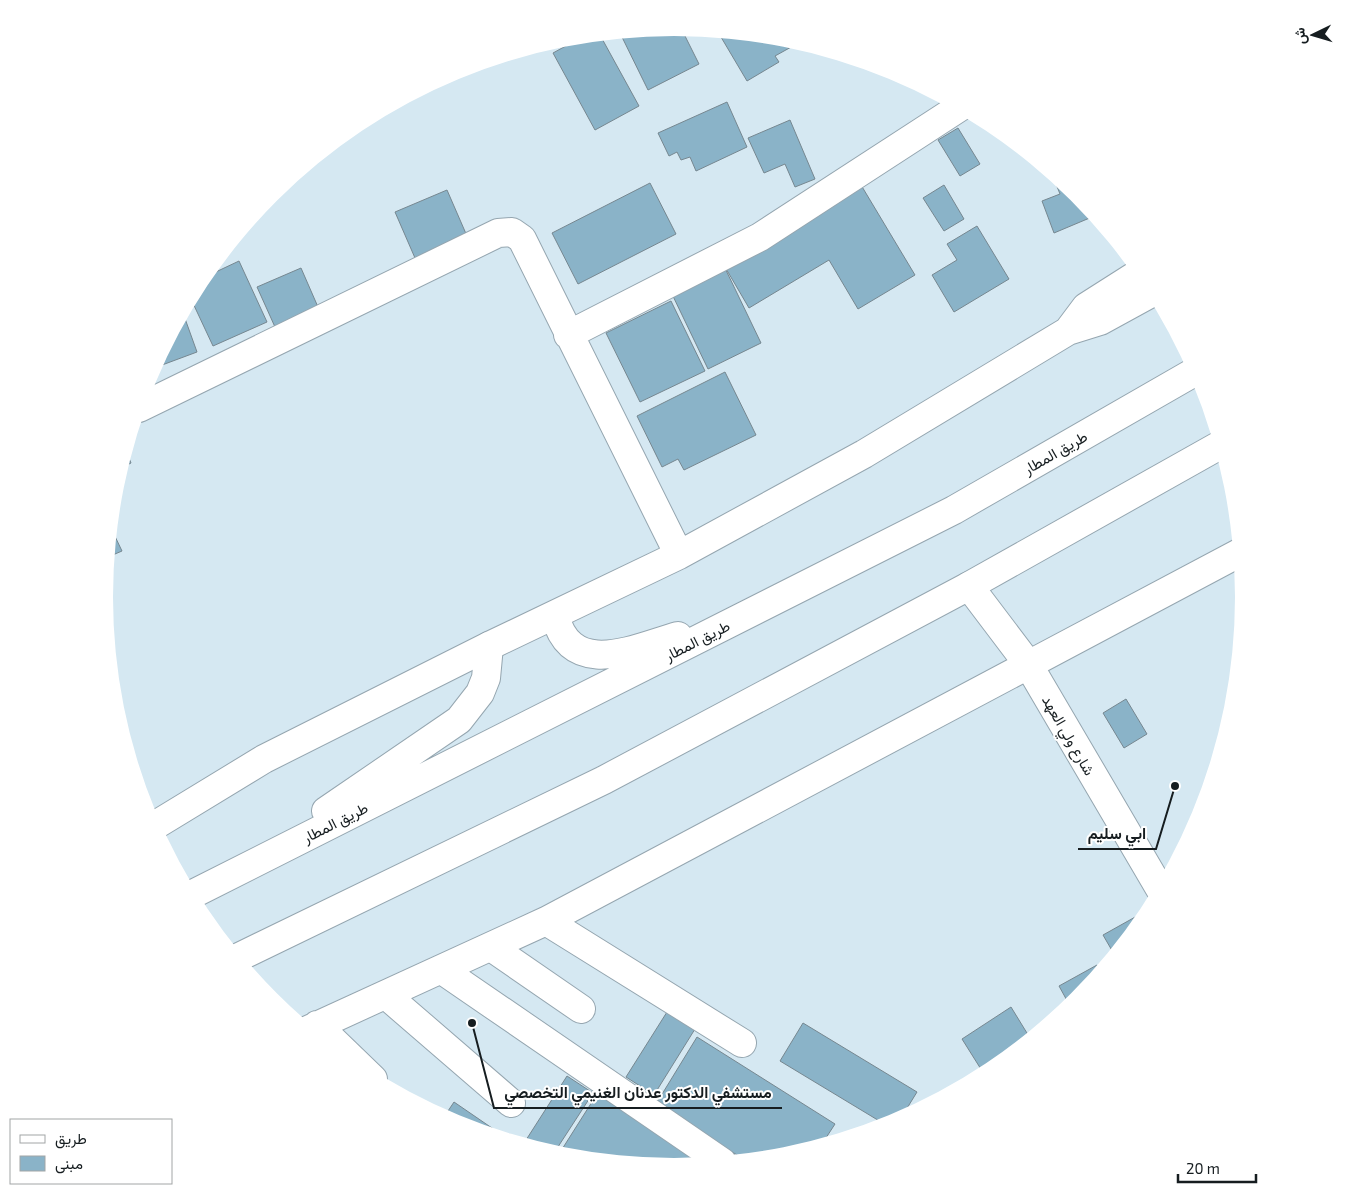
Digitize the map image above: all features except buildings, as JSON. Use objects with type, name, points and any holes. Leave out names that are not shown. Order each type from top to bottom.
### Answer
[{"type":"main road","points":[[568,335],[760,237],[954,111]]},
{"type":"main road","points":[[148,404],[498,233],[512,232],[522,239],[568,335],[679,555]]},
{"type":"main road","points":[[1068,331],[1086,306],[1134,276]]},
{"type":"main road","points":[[161,822],[264,759],[489,646],[679,555],[864,454],[1068,331],[1100,321],[1147,296]]},
{"type":"main road","name":"طريق المطار","points":[[197,892],[954,510],[1189,375]]},
{"type":"main road","points":[[243,956],[604,780],[969,586],[1215,448]]},
{"type":"main road","points":[[314,1027],[546,922],[1234,556]]},
{"type":"main road","name":"شارع ولي العهد","points":[[969,586],[1028,664],[1156,883]]},
{"type":"main road","points":[[555,616],[558,626],[569,643],[588,654],[601,656],[740,618]]},
{"type":"main road","points":[[238,871],[459,720],[480,693],[489,662],[489,646]]},
{"type":"main road","points":[[546,922],[742,1043]]},
{"type":"main road","points":[[491,948],[580,1009]]},
{"type":"main road","points":[[442,970],[714,1157]]},
{"type":"main road","points":[[386,995],[511,1103]]},
{"type":"place","name":"ابي سليم","points":[[1175,786]]},
{"type":"place","name":"مستشفي الدكتور عدنان الغنيمي التخصصي","points":[[472,1023]]}]
